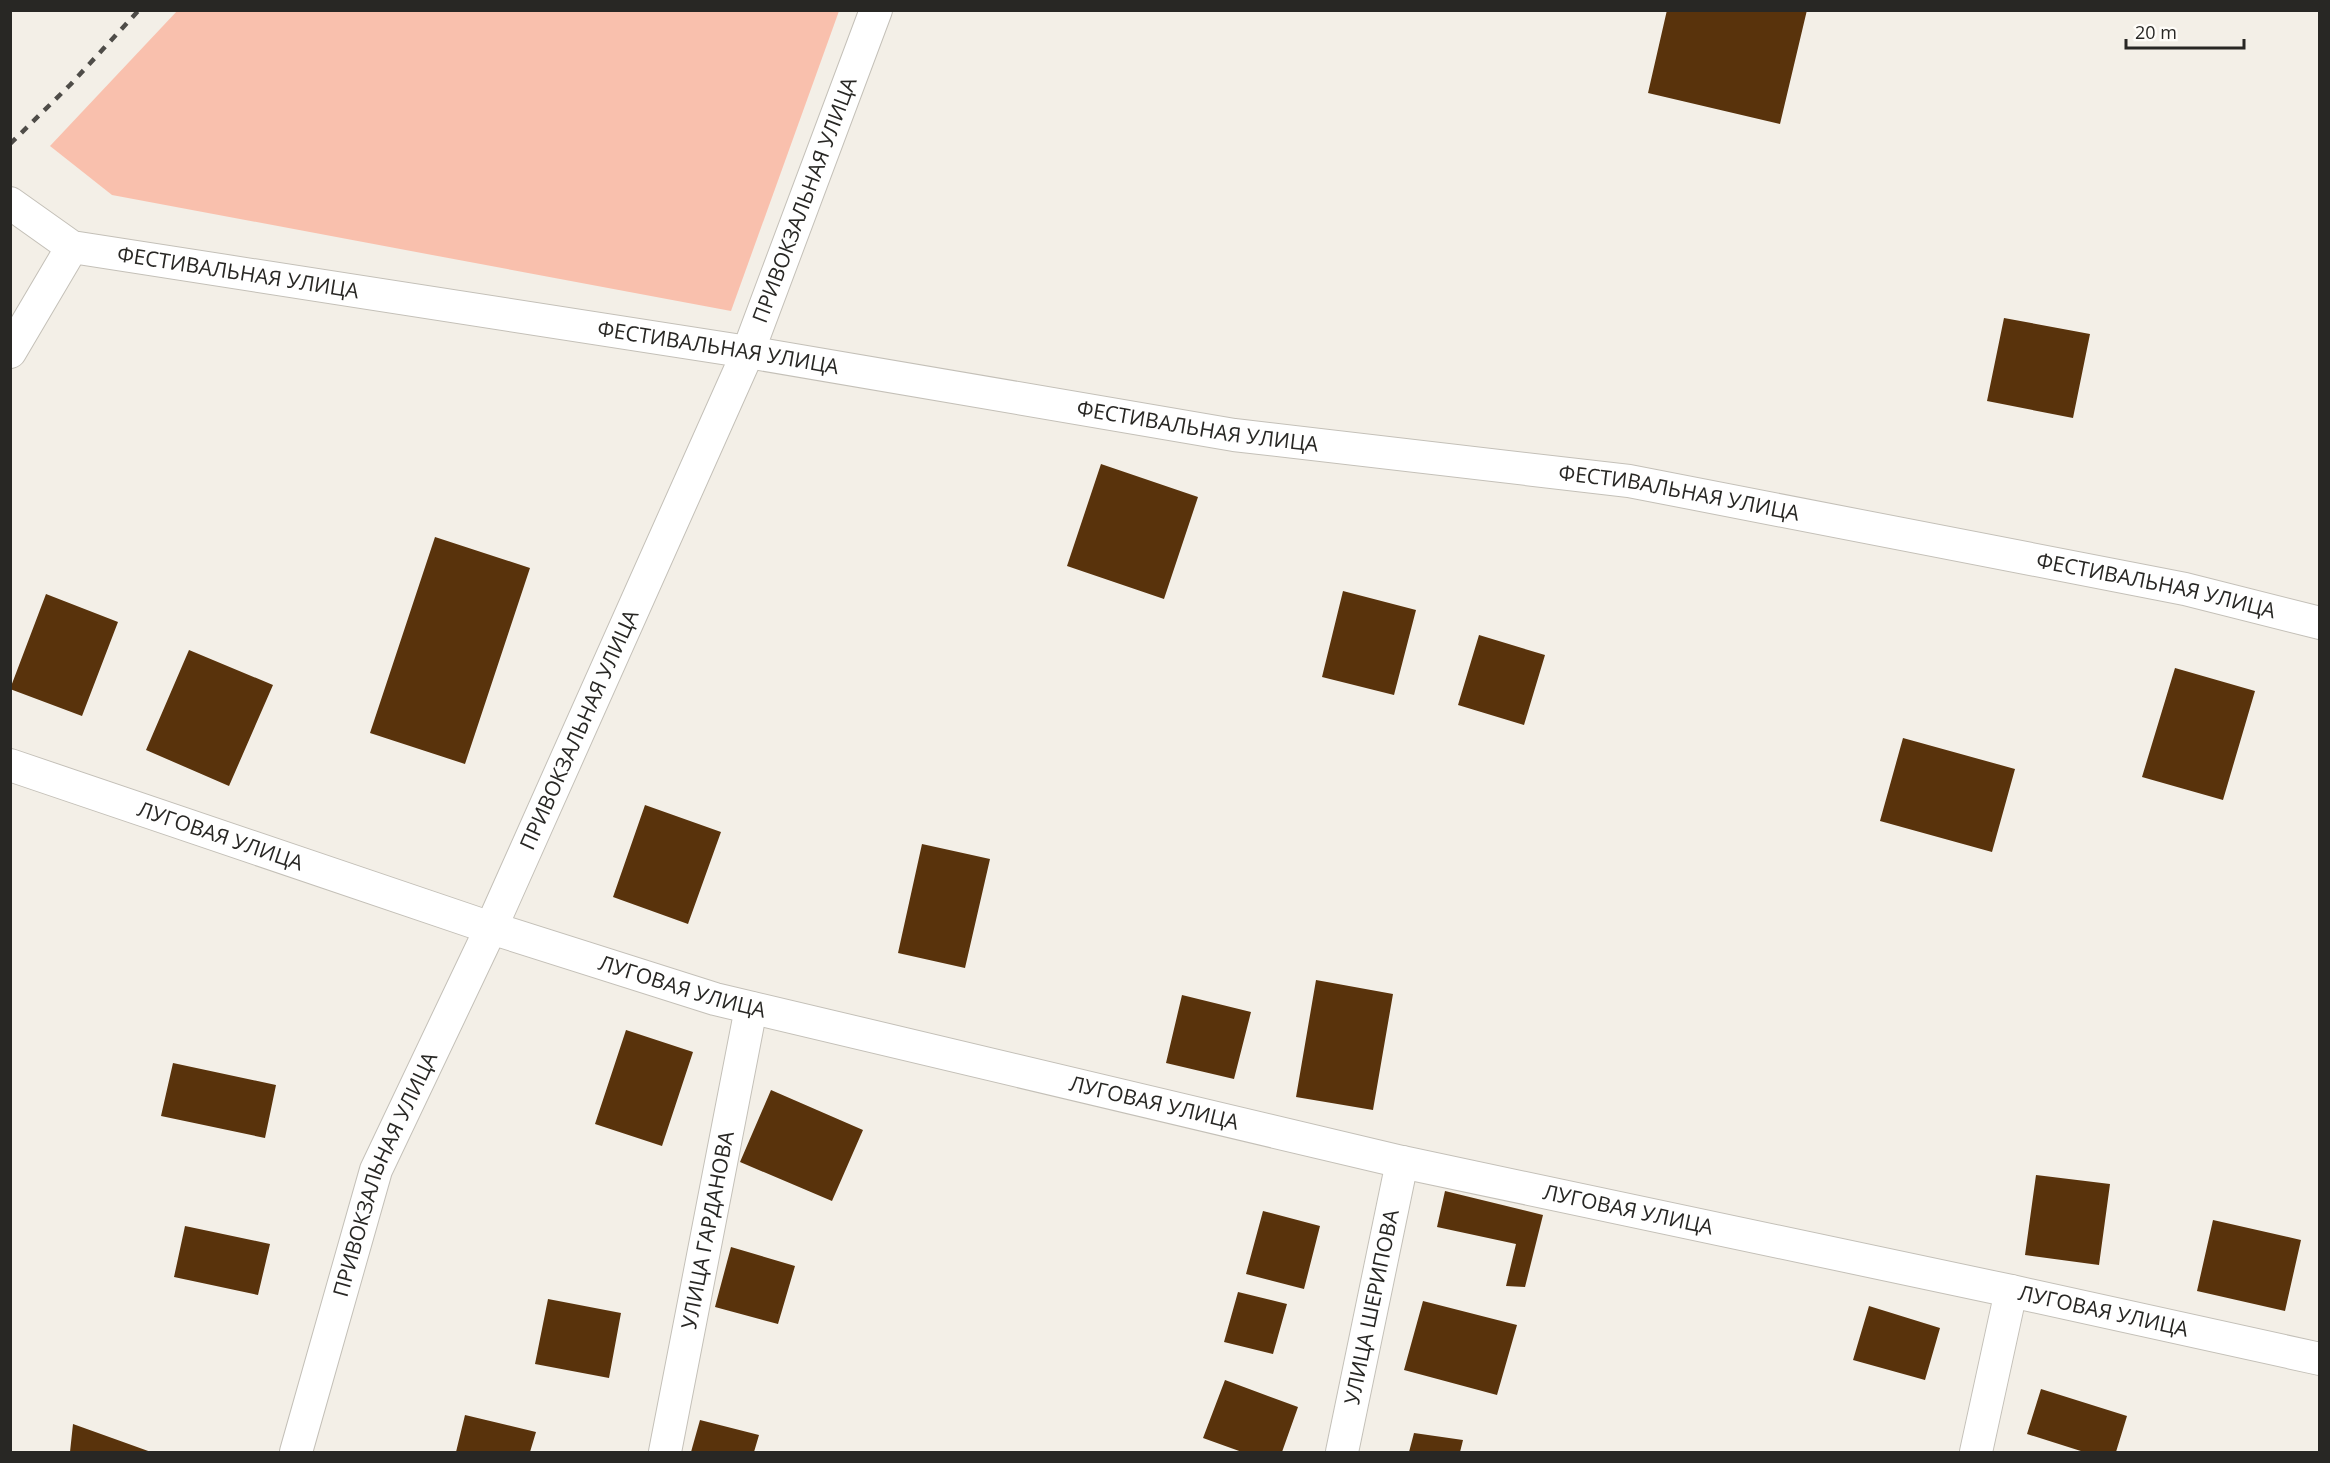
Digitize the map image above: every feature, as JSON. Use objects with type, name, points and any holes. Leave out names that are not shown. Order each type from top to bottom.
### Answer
[{"type":"street","name":"ПРИВОКЗАЛЬНАЯ УЛИЦА","points":[[296,1452],[376,1170],[490,927],[748,352],[876,10]]},
{"type":"street","points":[[10,203],[72,247],[10,352]]},
{"type":"street","name":"ФЕСТИВАЛЬНАЯ УЛИЦА","points":[[72,247],[748,352],[1234,435],[1629,481],[2185,589],[2319,623]]},
{"type":"street","name":"ЛУГОВАЯ УЛИЦА","points":[[10,765],[490,927],[715,999],[1402,1162],[2319,1359]]},
{"type":"street","name":"УЛИЦА ГАРДАНОВА","points":[[665,1452],[751,1008]]},
{"type":"street","name":"УЛИЦА ШЕРИПОВА","points":[[1342,1452],[1402,1162]]},
{"type":"street","points":[[1976,1452],[2011,1291]]},
{"type":"shaded area","points":[[178,10],[839,11],[731,311],[112,195],[50,146]]},
{"type":"building","points":[[1667,10],[1807,10],[1780,124],[1648,93]]},
{"type":"building","points":[[2004,318],[2090,334],[2073,418],[1987,401]]},
{"type":"building","points":[[1101,464],[1198,497],[1164,599],[1067,566]]},
{"type":"building","points":[[435,537],[530,568],[465,764],[370,733]]},
{"type":"building","points":[[1343,591],[1416,610],[1394,695],[1322,677]]},
{"type":"building","points":[[46,594],[118,622],[82,716],[10,689]]},
{"type":"building","points":[[1479,635],[1545,655],[1524,725],[1458,705]]},
{"type":"building","points":[[189,650],[273,685],[229,786],[146,750]]},
{"type":"building","points":[[2175,668],[2255,691],[2223,800],[2142,777]]},
{"type":"building","points":[[1903,738],[2015,769],[1992,852],[1880,821]]},
{"type":"building","points":[[645,805],[721,832],[688,924],[613,897]]},
{"type":"building","points":[[922,844],[990,859],[965,968],[898,953]]},
{"type":"building","points":[[1316,980],[1393,994],[1373,1110],[1296,1097]]},
{"type":"building","points":[[1182,995],[1251,1012],[1234,1079],[1166,1063]]},
{"type":"building","points":[[626,1030],[693,1052],[662,1146],[595,1124]]},
{"type":"building","points":[[173,1063],[276,1085],[265,1138],[161,1116]]},
{"type":"building","points":[[771,1090],[863,1130],[832,1201],[740,1162]]},
{"type":"building","points":[[2036,1175],[2110,1184],[2099,1265],[2025,1255]]},
{"type":"building","points":[[1445,1191],[1543,1215],[1525,1287],[1506,1286],[1516,1244],[1437,1227]]},
{"type":"building","points":[[1263,1211],[1320,1226],[1304,1289],[1246,1274]]},
{"type":"building","points":[[2213,1220],[2301,1240],[2285,1311],[2197,1291]]},
{"type":"building","points":[[185,1226],[270,1244],[258,1295],[174,1277]]},
{"type":"building","points":[[731,1247],[795,1266],[778,1324],[715,1307]]},
{"type":"building","points":[[1238,1292],[1287,1304],[1273,1354],[1224,1342]]},
{"type":"building","points":[[548,1299],[621,1313],[609,1378],[535,1364]]},
{"type":"building","points":[[1423,1301],[1517,1325],[1497,1395],[1404,1370]]},
{"type":"building","points":[[1869,1306],[1940,1328],[1925,1380],[1853,1360]]},
{"type":"building","points":[[1225,1380],[1298,1407],[1282,1452],[1242,1452],[1203,1438]]},
{"type":"building","points":[[2041,1389],[2127,1416],[2116,1452],[2084,1452],[2027,1434]]},
{"type":"building","points":[[465,1415],[536,1432],[530,1452],[456,1452]]},
{"type":"building","points":[[700,1420],[759,1435],[754,1452],[691,1452]]},
{"type":"building","points":[[73,1424],[151,1452],[70,1452]]},
{"type":"building","points":[[1414,1433],[1463,1440],[1460,1452],[1409,1452]]},
{"type":"railway","points":[[10,144],[70,85],[139,10]]}]
